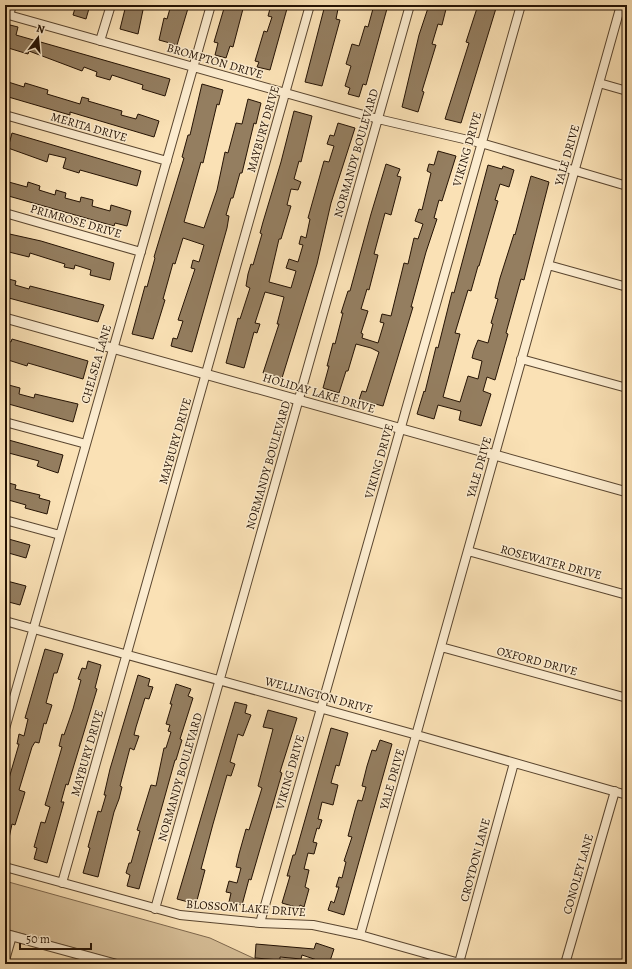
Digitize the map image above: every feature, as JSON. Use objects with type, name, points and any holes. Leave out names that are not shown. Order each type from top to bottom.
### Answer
[{"type":"street","points":[[7,15],[12,5]]},
{"type":"street","points":[[100,41],[111,5]]},
{"type":"street","name":"CHELSEA LANE","points":[[5,729],[211,5]]},
{"type":"street","name":"MAYBURY DRIVE","points":[[62,883],[310,5]]},
{"type":"street","name":"NORMANDY BOULEVARD","points":[[155,909],[410,5]]},
{"type":"street","name":"VIKING DRIVE","points":[[260,923],[521,5]]},
{"type":"street","name":"YALE DRIVE","points":[[360,934],[621,5]]},
{"type":"street","name":"BROMPTON DRIVE","points":[[7,15],[378,119],[481,143],[627,186]]},
{"type":"street","points":[[600,83],[627,91]]},
{"type":"street","name":"MERITA DRIVE","points":[[5,115],[167,161]]},
{"type":"street","name":"PRIMROSE DRIVE","points":[[5,213],[141,252]]},
{"type":"street","points":[[548,265],[627,287]]},
{"type":"street","name":"HOLIDAY LAKE DRIVE","points":[[5,318],[627,492]]},
{"type":"street","points":[[521,359],[627,388]]},
{"type":"street","points":[[5,422],[86,444]]},
{"type":"street","points":[[5,520],[60,535]]},
{"type":"street","name":"ROSEWATER DRIVE","points":[[468,552],[627,595]]},
{"type":"street","name":"WELLINGTON DRIVE","points":[[5,621],[417,734],[627,795]]},
{"type":"street","name":"OXFORD DRIVE","points":[[441,647],[627,698]]},
{"type":"street","name":"CROYDON LANE","points":[[461,963],[514,762]]},
{"type":"street","name":"CONOLEY LANE","points":[[566,964],[614,791]]},
{"type":"street","name":"BLOSSOM LAKE DRIVE","points":[[5,867],[180,915],[207,919],[260,923],[313,925],[360,934],[461,963]]},
{"type":"street","points":[[5,960],[8,935],[115,964]]},
{"type":"shaded area","points":[[5,881],[210,938],[266,964],[132,964],[5,929]]},
{"type":"building","points":[[76,5],[90,5],[86,19],[73,15]]},
{"type":"building","points":[[126,5],[144,5],[138,34],[120,29]]},
{"type":"building","points":[[171,5],[189,5],[177,45],[159,40],[164,18],[167,19]]},
{"type":"building","points":[[225,5],[244,5],[233,47],[230,46],[226,58],[215,55],[218,43],[214,42]]},
{"type":"building","points":[[271,5],[288,5],[270,70],[257,67],[259,62],[255,61],[264,31],[267,32],[272,17],[268,16]]},
{"type":"building","points":[[325,5],[338,9],[336,19],[340,20],[322,86],[305,82]]},
{"type":"building","points":[[374,5],[388,5],[366,85],[363,84],[359,97],[348,94],[350,88],[345,86],[351,66],[346,64],[352,44],[359,46],[365,26],[368,27]]},
{"type":"building","points":[[429,5],[447,5],[442,25],[438,24],[432,44],[436,45],[422,91],[424,92],[418,112],[402,107],[419,35]]},
{"type":"building","points":[[478,5],[497,5],[461,123],[445,119],[469,43],[466,42]]},
{"type":"building","points":[[10,25],[18,27],[16,35],[170,79],[165,96],[142,89],[143,85],[112,75],[110,80],[96,76],[97,72],[84,67],[82,71],[29,51],[28,54],[5,47],[5,39]]},
{"type":"building","points":[[5,81],[24,87],[25,83],[48,90],[47,94],[80,104],[82,97],[89,99],[88,101],[122,111],[121,115],[136,119],[138,114],[159,121],[154,137],[70,112],[70,115],[5,96]]},
{"type":"building","points":[[202,84],[223,90],[219,105],[217,104],[203,163],[201,162],[184,222],[204,228],[217,190],[225,152],[228,153],[236,123],[242,124],[248,99],[261,103],[256,124],[254,123],[242,173],[240,173],[233,198],[231,198],[226,215],[229,216],[227,228],[192,352],[171,346],[173,338],[177,339],[183,321],[178,320],[195,269],[191,268],[193,260],[199,262],[204,245],[183,238],[175,264],[173,263],[163,299],[165,300],[153,339],[132,334],[184,158],[182,157],[188,135],[190,135]]},
{"type":"building","points":[[294,111],[312,116],[301,162],[299,161],[294,179],[301,182],[298,190],[291,189],[287,205],[291,206],[281,239],[279,239],[269,282],[291,288],[296,271],[286,268],[289,259],[298,262],[303,245],[299,244],[301,236],[306,238],[310,219],[308,218],[324,161],[329,162],[334,146],[327,144],[330,135],[334,136],[338,123],[355,128],[331,203],[317,264],[282,378],[263,373],[279,324],[277,324],[284,297],[265,292],[255,323],[260,324],[257,333],[254,332],[244,368],[226,363],[238,318],[240,319],[250,288],[246,286],[248,274],[251,264],[253,265],[262,234],[260,233]]},
{"type":"building","points":[[12,133],[141,171],[137,186],[80,170],[79,173],[63,168],[66,158],[49,154],[47,162],[8,148]]},
{"type":"building","points":[[438,151],[456,156],[442,201],[439,200],[434,218],[437,219],[426,252],[411,307],[413,307],[383,406],[359,400],[362,391],[366,392],[379,352],[371,348],[356,344],[348,371],[346,371],[339,393],[323,388],[333,343],[335,344],[343,313],[341,313],[348,291],[350,291],[386,164],[400,169],[397,176],[401,177],[391,215],[385,213],[374,254],[378,255],[369,290],[367,289],[361,309],[368,311],[361,333],[363,334],[362,338],[378,343],[384,323],[380,322],[382,314],[391,316],[404,263],[408,264],[414,238],[418,239],[423,224],[415,221],[419,209],[422,210],[431,173],[427,171],[429,164],[434,165]]},
{"type":"building","points":[[488,165],[502,169],[503,166],[514,170],[509,187],[500,184],[495,200],[498,201],[479,266],[471,291],[468,290],[455,333],[460,334],[443,397],[460,402],[468,376],[478,379],[482,361],[472,358],[474,350],[478,340],[488,343],[493,324],[491,323],[498,299],[495,298],[500,278],[514,234],[515,235],[531,176],[549,182],[524,280],[521,279],[506,333],[508,334],[495,380],[487,377],[483,391],[491,394],[481,426],[459,420],[461,411],[438,405],[434,419],[417,414],[424,391],[425,392],[436,347],[438,348],[452,292],[454,293]]},
{"type":"building","points":[[5,181],[27,187],[28,182],[40,186],[39,190],[55,195],[56,190],[66,193],[65,198],[80,202],[81,197],[93,200],[92,206],[110,211],[111,205],[131,211],[127,226],[115,223],[114,226],[5,195]]},
{"type":"building","points":[[5,233],[41,241],[114,263],[110,280],[90,275],[91,270],[75,265],[74,269],[64,267],[65,264],[30,253],[29,257],[5,251]]},
{"type":"building","points":[[5,278],[16,281],[15,285],[29,289],[30,286],[104,305],[98,322],[5,297]]},
{"type":"building","points":[[12,339],[88,361],[83,379],[28,363],[27,366],[5,359],[5,340],[11,342]]},
{"type":"building","points":[[5,384],[20,388],[19,394],[34,398],[35,394],[78,404],[73,422],[5,403]]},
{"type":"building","points":[[5,439],[63,455],[58,473],[37,466],[39,461],[5,452]]},
{"type":"building","points":[[5,482],[16,485],[15,489],[40,495],[39,498],[50,501],[47,514],[25,508],[26,505],[5,499]]},
{"type":"building","points":[[5,538],[30,545],[26,558],[5,552]]},
{"type":"building","points":[[7,581],[26,586],[20,605],[5,601]]},
{"type":"building","points":[[45,649],[63,654],[57,673],[54,673],[46,703],[52,705],[46,724],[44,723],[39,743],[35,742],[32,747],[19,790],[25,792],[15,825],[12,824],[8,843],[5,842],[5,802],[7,794],[5,792],[19,744],[17,744],[19,734],[24,736],[28,719],[25,718]]},
{"type":"building","points":[[88,661],[101,665],[95,688],[97,689],[68,785],[66,784],[61,802],[64,802],[47,863],[34,859],[37,848],[34,847],[41,822],[45,823],[50,807],[45,805],[62,747],[59,746],[62,734],[64,735],[73,709],[81,680],[78,679],[82,668],[86,669]]},
{"type":"building","points":[[138,675],[150,679],[148,686],[153,687],[149,699],[145,698],[136,727],[134,735],[139,736],[134,750],[130,748],[120,786],[122,787],[114,812],[98,877],[83,873],[90,848],[88,847],[98,811],[101,812],[106,795],[104,795],[110,769]]},
{"type":"building","points":[[176,684],[191,689],[188,696],[193,698],[180,739],[182,740],[139,889],[127,886],[130,875],[126,873],[129,863],[131,863],[140,831],[137,830],[151,785],[156,786],[164,748],[166,748],[171,732],[168,731],[170,725],[166,724]]},
{"type":"building","points":[[235,702],[247,705],[245,713],[251,715],[243,736],[238,734],[230,762],[235,764],[231,776],[227,775],[213,824],[201,869],[205,870],[196,904],[177,899]]},
{"type":"building","points":[[268,710],[297,718],[280,772],[282,773],[251,880],[249,879],[242,905],[229,902],[231,893],[226,892],[229,881],[237,883],[241,868],[236,867],[239,854],[246,829],[249,830],[262,788],[258,786],[273,729],[263,727]]},
{"type":"building","points":[[331,728],[348,733],[339,766],[336,765],[331,783],[338,785],[333,805],[322,802],[318,819],[322,820],[319,829],[317,828],[313,842],[317,843],[314,854],[308,853],[304,869],[309,870],[305,887],[309,889],[304,907],[300,905],[299,908],[282,903],[290,876],[287,876],[293,855],[295,855]]},
{"type":"building","points":[[380,740],[392,744],[344,915],[328,910],[331,901],[334,903],[339,887],[336,887],[339,877],[342,878],[346,862],[344,861],[352,837],[348,836],[358,800],[362,801],[366,787],[362,786],[367,766],[372,750],[376,751]]},
{"type":"building","points":[[316,943],[334,949],[329,964],[302,955],[301,959],[280,957],[280,960],[255,958],[256,944],[314,949]]}]
